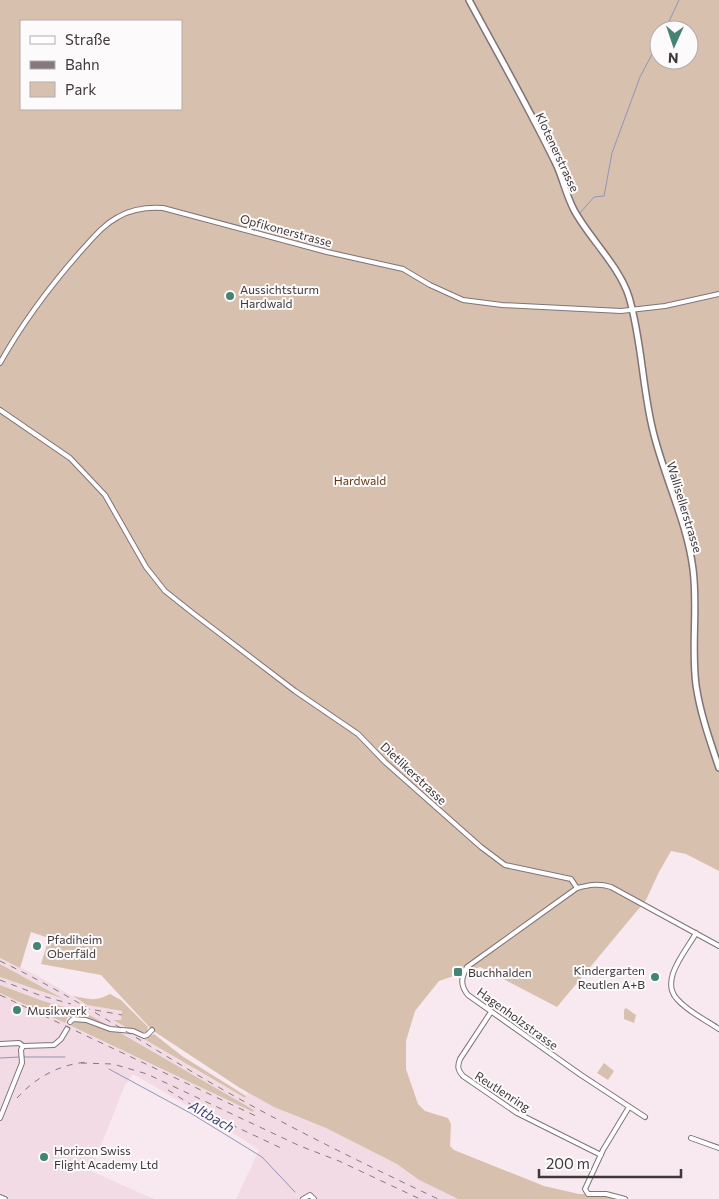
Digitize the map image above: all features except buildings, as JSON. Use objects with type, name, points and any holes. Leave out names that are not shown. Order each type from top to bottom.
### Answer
[{"type":"street","name":"Klotenerstrasse","points":[[468,0],[556,165],[573,208],[587,232],[624,285],[632,310]]},
{"type":"street","name":"Opfikonerstrasse","points":[[0,363],[10,344],[52,285],[95,235],[118,217],[140,208],[163,208],[327,252],[403,269],[430,285],[463,300],[502,305],[588,311],[632,310],[665,306],[719,294]]},
{"type":"street","name":"Wallisellerstrasse","points":[[632,310],[640,347],[651,424],[665,473],[686,533],[693,568],[696,684],[700,705],[719,768]]},
{"type":"street","name":"Dietlikerstrasse","points":[[0,410],[70,458],[105,495],[146,567],[165,591],[295,691],[358,734],[385,762],[481,848],[505,865],[571,879],[577,888]]},
{"type":"street","points":[[577,888],[590,884],[601,884],[610,887],[719,946]]},
{"type":"street","name":"Hagenholzstrasse","points":[[577,888],[467,967],[462,979],[464,990],[491,1012],[645,1117]]},
{"type":"street","points":[[696,933],[673,973],[671,981],[672,992],[678,1001],[719,1029]]},
{"type":"street","name":"Reutlenring","points":[[491,1012],[460,1059],[458,1071],[518,1113],[601,1155]]},
{"type":"street","points":[[70,1022],[72,1020],[83,1020],[108,1029],[133,1031],[144,1036],[152,1030]]},
{"type":"street","points":[[0,1044],[19,1043],[23,1046],[54,1045],[61,1039],[67,1029]]},
{"type":"street","points":[[0,1118],[22,1061],[21,1052],[23,1046]]},
{"type":"street","points":[[625,1199],[606,1194],[588,1194],[585,1189],[601,1155],[628,1107]]},
{"type":"street","points":[[691,1138],[719,1148]]},
{"type":"street","points":[[303,1199],[310,1194],[314,1199]]},
{"type":"street","points":[[0,1197],[5,1199]]},
{"type":"shaded area","points":[[0,958],[38,976],[87,1005],[122,1011],[121,1021],[114,1021],[245,1098],[248,1092],[274,1107],[326,1128],[397,1164],[419,1180],[458,1199],[236,1199],[259,1150],[133,1074],[125,1085],[91,1171],[154,1199],[0,1199],[0,993],[65,1023],[67,1021],[72,1024],[72,1027],[253,1112],[254,1110],[86,1013],[43,1001],[0,985],[0,977],[64,999],[0,964]]},
{"type":"green space","name":"Hardwald","points":[[0,0],[719,0],[719,871],[686,854],[671,851],[646,900],[557,1007],[480,967],[439,981],[415,1011],[406,1041],[406,1069],[418,1104],[425,1111],[448,1118],[451,1124],[450,1146],[454,1150],[544,1186],[579,1194],[606,1194],[625,1199],[458,1199],[419,1180],[397,1164],[326,1128],[274,1107],[240,1088],[152,1030],[101,975],[41,964],[49,938],[31,932],[20,968],[0,958]]},
{"type":"green space","points":[[0,964],[64,999],[0,977]]},
{"type":"green space","points":[[0,985],[43,1001],[86,1013],[111,1027],[86,1019],[68,1017],[65,1023],[0,993]]},
{"type":"green space","points":[[110,994],[121,1000],[148,1027],[147,1033],[127,1028],[113,1020],[121,1020],[122,1011],[87,1005],[73,996],[96,999]]},
{"type":"green space","points":[[626,1008],[636,1015],[634,1023],[624,1019],[624,1010]]},
{"type":"green space","points":[[83,1021],[109,1031],[117,1031],[254,1110],[253,1112],[71,1026],[72,1022]]},
{"type":"green space","points":[[154,1034],[182,1056],[246,1096],[245,1098],[144,1039]]},
{"type":"green space","points":[[604,1063],[614,1071],[608,1080],[597,1073]]},
{"type":"waterway","points":[[670,20],[679,0]]},
{"type":"waterway","points":[[580,213],[594,197],[604,196],[612,153],[640,77],[649,60]]},
{"type":"waterway","name":"Altbach","points":[[0,1058],[19,1057]]},
{"type":"waterway","name":"Altbach","points":[[23,1057],[65,1057]]},
{"type":"waterway","name":"Altbach","points":[[109,1069],[192,1114],[262,1157],[295,1192]]},
{"type":"railway","points":[[0,961],[53,988],[263,1112],[350,1157],[438,1199]]},
{"type":"railway","points":[[0,980],[39,995],[71,1004]]},
{"type":"railway","points":[[0,995],[260,1118]]},
{"type":"railway","points":[[95,1010],[122,1015]]},
{"type":"railway","points":[[17,1098],[32,1084],[49,1073],[78,1063],[88,1062]]},
{"type":"railway","points":[[81,1063],[113,1064],[147,1074],[300,1146],[339,1161],[420,1199]]},
{"type":"railway","points":[[168,1090],[198,1109],[281,1148]]},
{"type":"place","name":"Aussichtsturm Hardwald","points":[[230,296]]},
{"type":"place","name":"Pfadiheim Oberfäld","points":[[37,946]]},
{"type":"place","name":"Buchhalden","points":[[458,972]]},
{"type":"place","name":"Kindergarten Reutlen A+B","points":[[655,977]]},
{"type":"place","name":"Musikwerk","points":[[17,1010]]},
{"type":"place","name":"Horizon Swiss Flight Academy Ltd","points":[[44,1157]]}]
